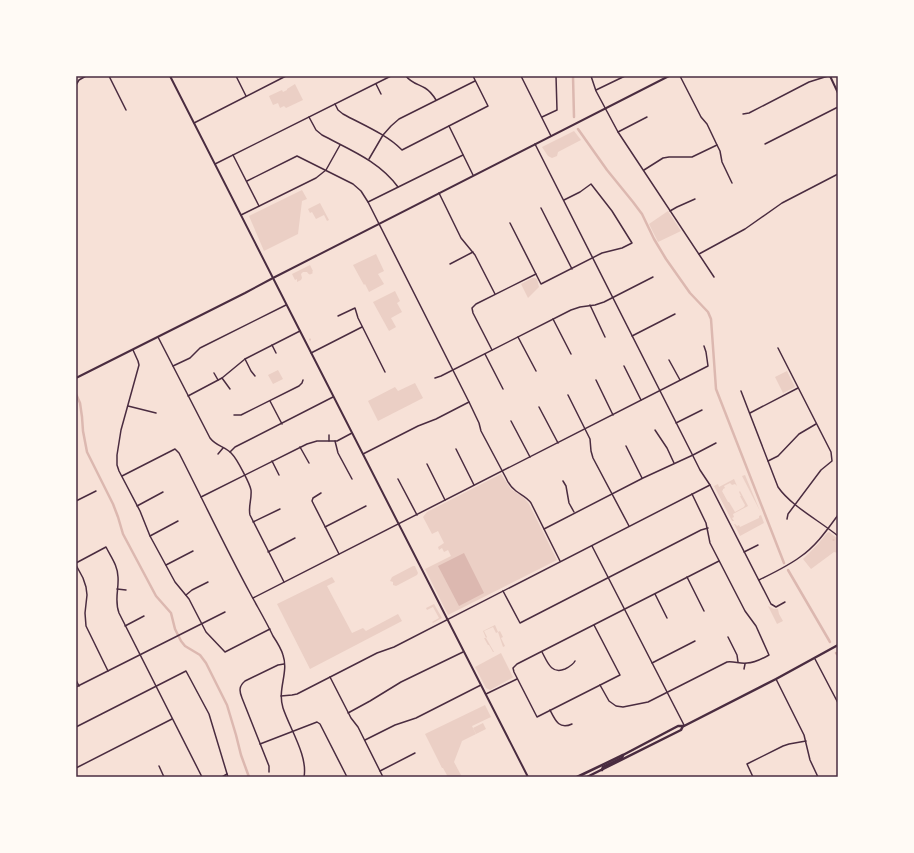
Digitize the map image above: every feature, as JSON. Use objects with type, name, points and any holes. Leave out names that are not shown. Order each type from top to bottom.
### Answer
[{"type":"main road","points":[[170,76],[528,777]]},
{"type":"main road","points":[[76,378],[246,293],[473,175],[669,76]]},
{"type":"main road","points":[[829,76],[838,93]]},
{"type":"main road","points":[[587,777],[681,730],[684,726],[776,679],[838,645]]},
{"type":"main road","points":[[576,777],[623,755],[678,726],[684,726]]},
{"type":"main road","points":[[602,770],[603,767],[622,758],[623,755]]},
{"type":"street","points":[[76,85],[79,80],[86,76]]},
{"type":"street","points":[[109,76],[126,110]]},
{"type":"street","points":[[236,76],[246,96]]},
{"type":"street","points":[[194,123],[286,76]]},
{"type":"street","points":[[215,164],[391,76]]},
{"type":"street","points":[[406,76],[413,83],[426,88],[432,93],[436,100]]},
{"type":"street","points":[[335,104],[338,110],[343,114],[383,135],[397,144],[402,150],[488,106],[474,76]]},
{"type":"street","points":[[521,76],[551,136]]},
{"type":"street","points":[[542,117],[557,110],[556,76]]},
{"type":"street","points":[[591,76],[596,90],[618,132],[714,277]]},
{"type":"street","points":[[596,90],[625,76]]},
{"type":"street","points":[[680,76],[717,145],[722,162],[732,183]]},
{"type":"street","points":[[743,114],[749,113],[809,82],[829,76]]},
{"type":"street","points":[[369,159],[383,135],[400,119],[476,80]]},
{"type":"street","points":[[376,84],[381,94]]},
{"type":"street","points":[[765,144],[838,107]]},
{"type":"street","points":[[309,117],[316,130],[322,135],[369,159],[385,172],[398,187]]},
{"type":"street","points":[[618,132],[647,117]]},
{"type":"street","points":[[449,126],[473,175]]},
{"type":"street","points":[[535,144],[700,470],[710,485],[771,604],[776,607],[785,602]]},
{"type":"street","points":[[241,215],[316,178],[326,170],[340,145]]},
{"type":"street","points":[[644,170],[664,158],[692,157],[717,145]]},
{"type":"street","points":[[233,155],[259,206]]},
{"type":"street","points":[[368,202],[463,155]]},
{"type":"street","points":[[247,181],[297,156],[353,184],[361,191],[368,202],[469,402],[479,423],[481,431],[502,471],[509,484],[528,499],[560,561]]},
{"type":"street","points":[[699,254],[745,229],[782,203],[838,174]]},
{"type":"street","points":[[510,224],[541,284],[592,258],[632,243],[617,217],[591,184],[563,201]]},
{"type":"street","points":[[439,193],[461,238],[473,252],[495,294]]},
{"type":"street","points":[[670,211],[695,199]]},
{"type":"street","points":[[541,208],[572,269]]},
{"type":"street","points":[[450,264],[473,252]]},
{"type":"street","points":[[492,350],[473,313],[472,308],[476,304],[536,274]]},
{"type":"street","points":[[435,378],[575,308],[600,304],[653,277]]},
{"type":"street","points":[[173,366],[190,358],[200,348],[286,305]]},
{"type":"street","points":[[590,305],[605,336]]},
{"type":"street","points":[[338,316],[355,308],[362,327],[386,372]]},
{"type":"street","points":[[632,336],[675,314]]},
{"type":"street","points":[[553,319],[571,354]]},
{"type":"street","points":[[311,353],[362,327]]},
{"type":"street","points":[[188,396],[222,378],[245,359],[300,331]]},
{"type":"street","points":[[158,337],[210,438],[215,444],[230,452],[236,459],[251,490],[250,515],[284,582]]},
{"type":"street","points":[[518,337],[536,371]]},
{"type":"street","points":[[272,345],[276,353]]},
{"type":"street","points":[[253,598],[708,366],[704,346]]},
{"type":"street","points":[[778,348],[830,452],[832,461],[821,470],[788,514],[787,519]]},
{"type":"street","points":[[132,350],[139,366],[121,430],[116,458],[117,465],[150,536],[177,585],[186,595],[207,633],[224,652],[270,629]]},
{"type":"street","points":[[485,354],[503,389]]},
{"type":"street","points":[[245,359],[251,371],[256,376]]},
{"type":"street","points":[[669,360],[680,380]]},
{"type":"street","points":[[624,366],[641,400]]},
{"type":"street","points":[[214,373],[218,380]]},
{"type":"street","points":[[222,378],[230,389]]},
{"type":"street","points":[[234,415],[241,415],[299,386],[303,380]]},
{"type":"street","points":[[596,380],[614,415]]},
{"type":"street","points":[[750,413],[798,388]]},
{"type":"street","points":[[741,391],[778,487],[782,493],[838,536]]},
{"type":"street","points":[[568,394],[590,439],[593,458],[629,526]]},
{"type":"street","points":[[230,452],[235,447],[333,397]]},
{"type":"street","points":[[270,400],[282,424]]},
{"type":"street","points":[[363,454],[469,402]]},
{"type":"street","points":[[128,406],[156,413]]},
{"type":"street","points":[[539,407],[558,443]]},
{"type":"street","points":[[676,423],[702,410]]},
{"type":"street","points":[[511,421],[530,457]]},
{"type":"street","points":[[768,461],[778,456],[799,434],[816,424]]},
{"type":"street","points":[[655,430],[667,448],[674,463]]},
{"type":"street","points":[[201,497],[314,441],[335,441],[352,433]]},
{"type":"street","points":[[329,435],[329,441]]},
{"type":"street","points":[[335,441],[338,453],[352,479]]},
{"type":"street","points":[[544,529],[643,478],[716,443]]},
{"type":"street","points":[[626,446],[643,478]]},
{"type":"street","points":[[300,447],[309,463]]},
{"type":"street","points":[[218,454],[223,448]]},
{"type":"street","points":[[122,476],[175,449],[179,453],[282,652],[285,669],[281,689],[283,709],[304,761],[304,777]]},
{"type":"street","points":[[456,449],[474,485]]},
{"type":"street","points":[[272,461],[280,475]]},
{"type":"street","points":[[427,464],[446,500]]},
{"type":"street","points":[[398,479],[416,515]]},
{"type":"street","points":[[563,480],[566,486],[569,503],[574,513]]},
{"type":"street","points":[[281,696],[295,695],[377,653],[391,648],[710,485]]},
{"type":"street","points":[[76,501],[96,491]]},
{"type":"street","points":[[137,506],[164,492]]},
{"type":"street","points":[[322,493],[312,499],[312,503],[339,554]]},
{"type":"street","points":[[600,685],[609,701],[620,707],[648,702],[724,663],[730,661],[745,664],[755,662],[769,655],[756,626],[745,611],[710,543],[708,528],[692,494]]},
{"type":"street","points":[[325,527],[366,506]]},
{"type":"street","points":[[253,522],[280,509]]},
{"type":"street","points":[[758,580],[800,558],[819,541],[838,515]]},
{"type":"street","points":[[150,536],[178,522]]},
{"type":"street","points":[[503,591],[520,623],[701,530],[708,528]]},
{"type":"street","points":[[268,552],[295,538]]},
{"type":"street","points":[[744,552],[758,545]]},
{"type":"street","points":[[592,546],[684,726]]},
{"type":"street","points":[[108,671],[86,626],[86,590],[84,581],[76,564],[106,547],[117,568],[118,578],[116,597],[118,613],[202,777]]},
{"type":"street","points":[[166,565],[193,551]]},
{"type":"street","points":[[594,625],[620,675],[537,718],[514,672],[513,668],[517,664],[719,561]]},
{"type":"street","points":[[687,577],[704,611]]},
{"type":"street","points":[[186,595],[192,590],[208,582]]},
{"type":"street","points":[[117,589],[126,590]]},
{"type":"street","points":[[654,594],[667,618]]},
{"type":"street","points":[[76,687],[224,612]]},
{"type":"street","points":[[125,626],[144,616]]},
{"type":"street","points":[[728,637],[738,657],[738,662]]},
{"type":"street","points":[[652,663],[695,641]]},
{"type":"street","points":[[348,713],[401,682],[464,652]]},
{"type":"street","points":[[542,652],[550,666],[558,671],[564,670],[571,666],[575,661]]},
{"type":"street","points":[[814,658],[838,703]]},
{"type":"street","points":[[269,772],[269,766],[240,694],[240,690],[245,681],[278,665],[284,664]]},
{"type":"street","points":[[744,669],[745,664]]},
{"type":"street","points":[[76,727],[186,671],[209,714],[227,776],[222,777]]},
{"type":"street","points":[[330,677],[348,713],[365,740],[383,777]]},
{"type":"street","points":[[486,694],[517,679]]},
{"type":"street","points":[[776,679],[803,732],[810,760],[818,777]]},
{"type":"street","points":[[76,680],[79,686]]},
{"type":"street","points":[[365,740],[398,723],[416,718],[481,685]]},
{"type":"street","points":[[550,710],[560,725],[566,726],[572,724]]},
{"type":"street","points":[[76,768],[172,719]]},
{"type":"street","points":[[260,744],[316,722],[320,724],[347,777]]},
{"type":"street","points":[[753,777],[747,764],[783,746],[806,741]]},
{"type":"street","points":[[380,771],[415,753]]},
{"type":"street","points":[[159,766],[164,777]]},
{"type":"shaded area","points":[[295,84],[303,100],[286,108],[284,106],[280,108],[278,103],[273,105],[269,96],[282,90],[283,92]]},
{"type":"shaded area","points":[[574,131],[581,140],[558,152],[557,156],[552,158],[548,156],[542,147]]},
{"type":"shaded area","points":[[302,190],[307,199],[302,201],[298,234],[264,251],[249,216]]},
{"type":"shaded area","points":[[320,203],[329,220],[327,221],[324,215],[316,219],[312,212],[310,213],[308,209]]},
{"type":"shaded area","points":[[668,211],[681,231],[658,242],[649,224]]},
{"type":"shaded area","points":[[376,254],[384,271],[378,274],[384,284],[369,292],[353,265]]},
{"type":"shaded area","points":[[310,265],[313,273],[308,274],[307,272],[303,272],[301,274],[301,280],[297,282],[297,279],[295,280],[292,274]]},
{"type":"shaded area","points":[[532,278],[537,279],[539,287],[528,298],[521,284]]},
{"type":"shaded area","points":[[395,291],[400,301],[397,303],[402,312],[391,318],[396,327],[389,331],[373,302]]},
{"type":"shaded area","points":[[278,370],[283,379],[273,384],[268,375]]},
{"type":"shaded area","points":[[787,371],[795,387],[783,393],[775,377]]},
{"type":"shaded area","points":[[415,383],[423,398],[378,421],[368,401],[395,387],[398,391]]},
{"type":"shaded area","points":[[501,474],[511,489],[524,498],[529,504],[557,560],[448,615],[425,569],[451,556],[448,550],[444,552],[442,548],[439,550],[438,547],[444,543],[438,531],[432,534],[423,517],[427,512]]},
{"type":"shaded area","points":[[745,475],[760,511],[742,476]]},
{"type":"shaded area","points":[[734,479],[737,486],[730,483],[724,486],[725,488],[722,491],[735,512],[745,505],[740,496],[740,491],[748,506],[733,514],[734,517],[732,518],[734,521],[732,521],[714,486],[718,484],[719,487]]},
{"type":"shaded area","points":[[761,515],[764,523],[740,536],[734,524],[737,526],[739,525],[740,527],[759,518]]},
{"type":"shaded area","points":[[829,532],[838,539],[838,553],[834,552],[811,569],[803,559]]},
{"type":"shaded area","points":[[464,553],[484,593],[459,606],[438,566]]},
{"type":"shaded area","points":[[415,566],[418,573],[417,575],[396,586],[393,585],[393,582],[390,581],[392,577]]},
{"type":"shaded area","points":[[332,577],[335,582],[327,586],[352,633],[363,628],[366,631],[398,614],[402,621],[310,669],[277,604]]},
{"type":"shaded area","points":[[434,604],[442,618],[433,623],[432,622],[439,618],[433,607],[427,610],[426,608]]},
{"type":"shaded area","points":[[768,606],[778,609],[783,621],[777,624]]},
{"type":"shaded area","points":[[495,625],[498,632],[496,633],[493,627],[484,631],[487,637],[486,638],[483,631]]},
{"type":"shaded area","points":[[500,631],[503,637],[501,638],[505,646],[503,647],[498,632]]},
{"type":"shaded area","points":[[484,638],[486,638],[494,652]]},
{"type":"shaded area","points":[[501,653],[513,677],[490,690],[486,688],[475,667]]},
{"type":"shaded area","points":[[485,705],[491,717],[472,726],[476,734],[462,741],[454,762],[462,777],[448,777],[425,734]]},
{"type":"shaded area","points":[[483,723],[486,729],[476,734],[473,728]]},
{"type":"waterway","points":[[573,76],[574,117]]},
{"type":"waterway","points":[[578,129],[607,170],[642,214],[666,259],[690,293],[708,312],[711,319],[716,389],[784,563]]},
{"type":"waterway","points":[[76,394],[80,403],[87,452],[113,504],[123,534],[156,596],[171,613],[175,629],[181,641],[185,646],[200,655],[206,663],[227,705],[241,755],[249,777]]},
{"type":"waterway","points":[[788,570],[830,642]]}]
